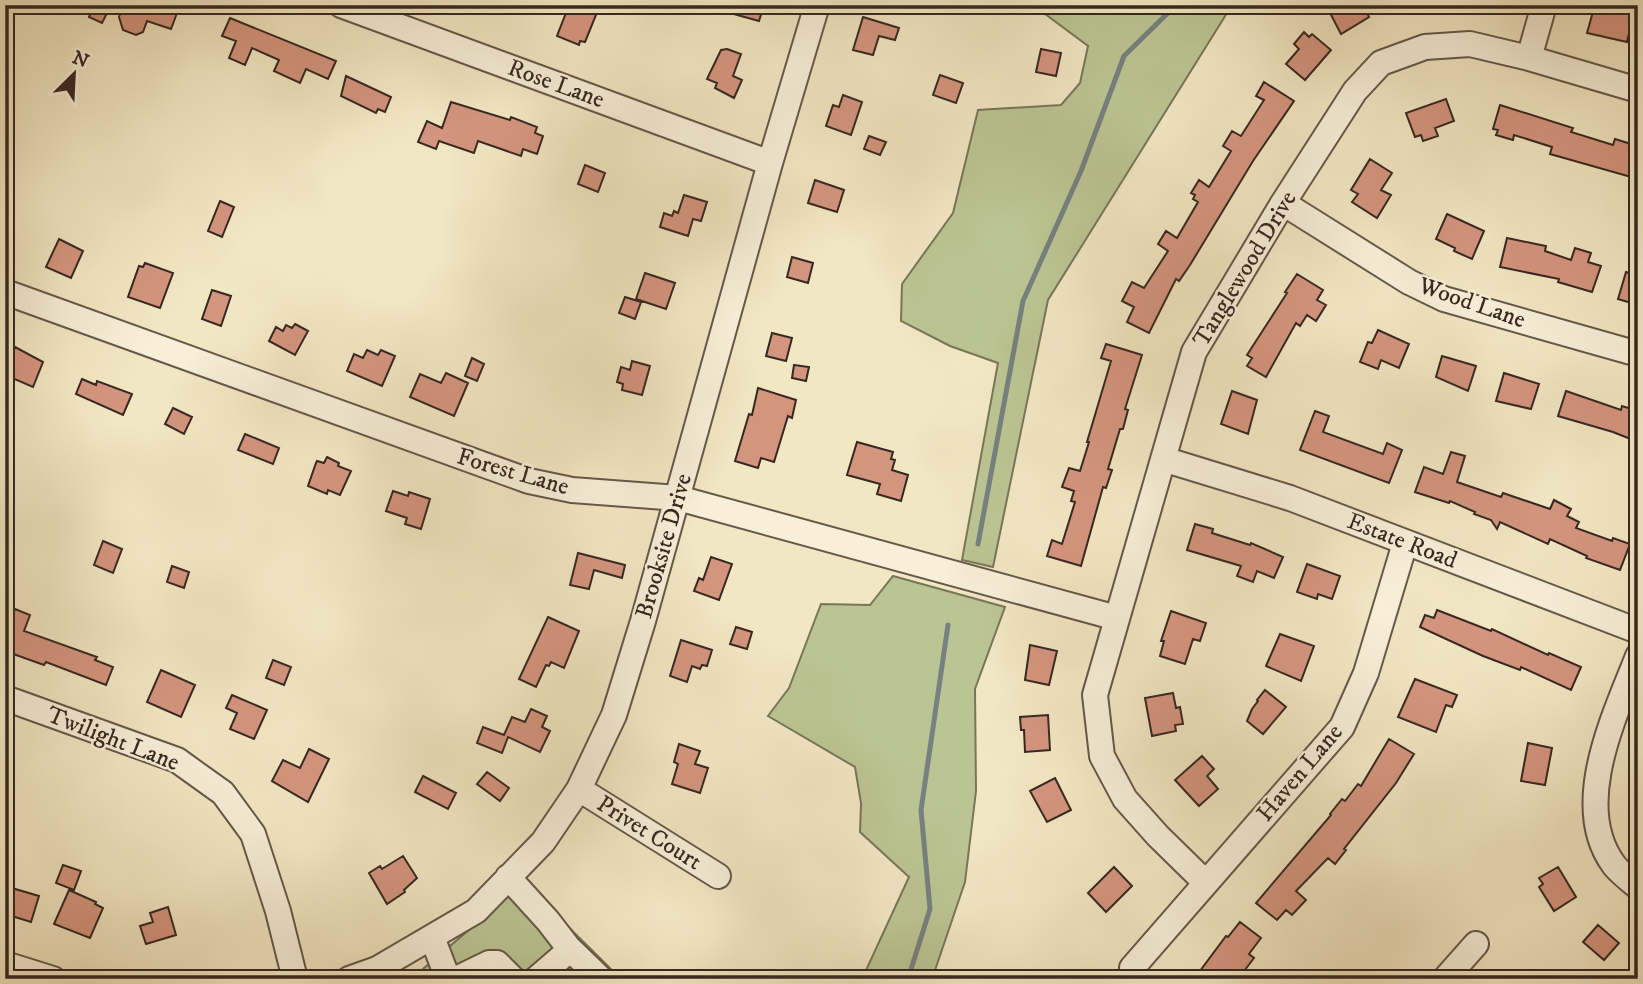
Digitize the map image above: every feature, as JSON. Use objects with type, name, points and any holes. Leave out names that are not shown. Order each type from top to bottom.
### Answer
[{"type":"street","name":"Rose Lane","points":[[341,5],[770,163]]},
{"type":"street","name":"Brooksite Drive","points":[[349,979],[377,969],[476,911],[543,842],[579,789],[614,715],[817,5]]},
{"type":"street","points":[[1529,58],[1544,5]]},
{"type":"street","name":"Tanglewood Drive","points":[[1206,883],[1125,799],[1102,755],[1095,695],[1194,352],[1283,203],[1355,92],[1381,63],[1425,47],[1470,44],[1638,90]]},
{"type":"street","name":"Wood Lane","points":[[1283,203],[1409,282],[1444,299],[1638,354]]},
{"type":"street","name":"Forest Lane","points":[[5,292],[529,481],[572,490],[678,498],[1117,618]]},
{"type":"street","name":"Estate Road","points":[[1163,459],[1290,498],[1638,631]]},
{"type":"street","name":"Haven Lane","points":[[1132,968],[1342,727],[1366,673],[1405,543]]},
{"type":"street","points":[[1638,656],[1600,761],[1595,808],[1601,840],[1614,865],[1638,887]]},
{"type":"street","name":"Twilight Lane","points":[[5,698],[177,760],[223,793],[253,834],[278,911],[295,979]]},
{"type":"street","name":"Privet Court","points":[[579,789],[718,876]]},
{"type":"street","points":[[509,877],[568,947],[601,979]]},
{"type":"street","points":[[432,937],[448,979]]},
{"type":"street","points":[[1445,979],[1476,944]]},
{"type":"street","points":[[536,979],[565,954],[568,947]]},
{"type":"street","points":[[456,979],[489,963],[497,963],[513,979]]},
{"type":"street","points":[[5,964],[53,979]]},
{"type":"green space","points":[[1033,5],[1232,5],[1048,300],[993,567],[962,560],[998,363],[950,346],[901,321],[902,284],[953,213],[978,110],[1061,105],[1080,83],[1088,46]]},
{"type":"green space","points":[[893,576],[1005,607],[975,689],[976,791],[965,882],[932,979],[862,979],[909,877],[860,832],[861,803],[855,767],[768,716],[789,688],[821,604],[870,605]]},
{"type":"green space","points":[[524,883],[621,979],[403,979],[417,974]]},
{"type":"building","points":[[94,5],[111,5],[102,23],[89,17]]},
{"type":"building","points":[[123,5],[180,5],[171,29],[147,21],[143,32],[136,35],[123,30],[119,17]]},
{"type":"building","points":[[569,5],[600,5],[585,42],[580,41],[579,45],[557,36]]},
{"type":"building","points":[[719,5],[764,5],[759,21],[719,10]]},
{"type":"building","points":[[1342,5],[1364,5],[1369,17],[1341,34],[1329,11]]},
{"type":"building","points":[[1616,6],[1631,10],[1629,19],[1632,20],[1627,42],[1587,33],[1594,8],[1614,13]]},
{"type":"building","points":[[863,17],[899,28],[895,40],[879,36],[873,55],[853,50]]},
{"type":"building","points":[[230,18],[336,61],[328,79],[306,69],[300,83],[274,71],[279,60],[252,48],[245,65],[229,58],[236,41],[222,36]]},
{"type":"building","points":[[1304,32],[1309,37],[1312,34],[1331,50],[1305,80],[1286,64],[1299,49],[1294,44]]},
{"type":"building","points":[[727,49],[741,54],[733,76],[742,80],[734,98],[715,88],[717,83],[707,79],[721,50]]},
{"type":"building","points":[[1041,49],[1061,53],[1056,76],[1036,72]]},
{"type":"building","points":[[940,75],[963,83],[956,103],[933,95]]},
{"type":"building","points":[[346,76],[391,97],[385,112],[378,109],[376,113],[341,96]]},
{"type":"building","points":[[1264,82],[1294,101],[1253,161],[1190,265],[1179,281],[1176,279],[1149,333],[1127,322],[1134,307],[1122,301],[1132,282],[1144,288],[1168,251],[1158,244],[1166,231],[1177,238],[1198,202],[1193,199],[1195,195],[1191,193],[1199,180],[1209,187],[1231,151],[1223,146],[1232,131],[1241,136],[1264,100],[1256,96]]},
{"type":"building","points":[[843,95],[862,102],[851,135],[826,126],[833,105],[839,107]]},
{"type":"building","points":[[1446,99],[1454,121],[1435,128],[1438,136],[1423,141],[1421,135],[1415,137],[1406,113]]},
{"type":"building","points":[[451,102],[510,120],[511,117],[537,127],[535,133],[543,136],[537,154],[523,149],[521,156],[478,141],[474,153],[439,141],[436,149],[418,142],[427,121],[442,128]]},
{"type":"building","points":[[1500,105],[1573,128],[1571,132],[1613,145],[1615,139],[1631,144],[1629,149],[1638,151],[1638,179],[1550,154],[1552,147],[1514,135],[1513,140],[1496,135],[1498,130],[1493,129]]},
{"type":"building","points":[[869,136],[886,142],[880,155],[864,149]]},
{"type":"building","points":[[1370,159],[1392,173],[1381,190],[1391,195],[1377,218],[1352,202],[1358,194],[1351,190]]},
{"type":"building","points":[[585,165],[605,173],[598,192],[578,184]]},
{"type":"building","points":[[815,180],[844,190],[837,212],[808,203]]},
{"type":"building","points":[[684,195],[707,202],[701,221],[693,219],[688,236],[660,227],[664,213],[672,216],[674,211],[678,213]]},
{"type":"building","points":[[220,201],[234,207],[222,237],[208,231]]},
{"type":"building","points":[[1447,214],[1484,231],[1472,259],[1436,239]]},
{"type":"building","points":[[1507,238],[1546,246],[1545,251],[1571,260],[1575,248],[1591,253],[1588,262],[1601,266],[1592,292],[1558,282],[1559,279],[1500,267]]},
{"type":"building","points":[[59,239],[83,251],[71,278],[46,267]]},
{"type":"building","points":[[792,257],[813,263],[808,283],[787,277]]},
{"type":"building","points":[[145,263],[173,273],[160,308],[128,297],[139,266],[143,267]]},
{"type":"building","points":[[1626,272],[1638,276],[1638,305],[1618,299]]},
{"type":"building","points":[[645,273],[675,283],[666,309],[636,299]]},
{"type":"building","points":[[1297,274],[1323,290],[1317,300],[1326,305],[1316,321],[1307,315],[1300,326],[1296,323],[1266,377],[1247,366],[1252,358],[1247,355]]},
{"type":"building","points":[[212,290],[231,296],[221,326],[202,319]]},
{"type":"building","points":[[625,297],[641,302],[635,319],[619,313]]},
{"type":"building","points":[[295,324],[308,331],[295,355],[269,341],[276,327],[283,331],[286,325],[292,328]]},
{"type":"building","points":[[1378,330],[1409,344],[1399,368],[1381,360],[1378,369],[1360,362],[1368,342],[1372,343]]},
{"type":"building","points":[[772,333],[792,338],[786,361],[766,356]]},
{"type":"building","points":[[1106,344],[1142,355],[1125,409],[1128,410],[1123,429],[1120,429],[1108,469],[1112,470],[1106,488],[1103,487],[1081,566],[1047,556],[1052,540],[1062,544],[1075,502],[1071,501],[1074,491],[1062,487],[1069,468],[1080,471],[1089,442],[1111,361],[1101,358]]},
{"type":"building","points":[[15,347],[43,362],[33,387],[5,375]]},
{"type":"building","points":[[367,350],[378,355],[381,350],[395,356],[382,386],[347,371],[354,354],[363,358]]},
{"type":"building","points":[[1442,356],[1476,366],[1468,391],[1436,377]]},
{"type":"building","points":[[472,358],[484,364],[477,381],[465,376]]},
{"type":"building","points":[[632,361],[650,366],[642,395],[622,390],[623,384],[617,382],[621,367],[630,370]]},
{"type":"building","points":[[794,365],[809,367],[806,381],[792,378]]},
{"type":"building","points":[[446,373],[468,383],[454,416],[410,397],[420,374],[441,383]]},
{"type":"building","points":[[1504,373],[1539,384],[1531,409],[1496,401]]},
{"type":"building","points":[[82,379],[96,385],[97,381],[132,394],[123,415],[76,394]]},
{"type":"building","points":[[758,388],[796,400],[792,418],[788,416],[774,462],[761,458],[758,468],[735,461],[749,414],[752,415]]},
{"type":"building","points":[[1232,391],[1257,400],[1248,434],[1221,424]]},
{"type":"building","points":[[1566,391],[1621,410],[1622,406],[1638,411],[1638,442],[1558,416]]},
{"type":"building","points":[[173,408],[192,417],[184,434],[165,424]]},
{"type":"building","points":[[1315,411],[1329,416],[1323,432],[1383,454],[1387,443],[1402,450],[1389,483],[1300,450]]},
{"type":"building","points":[[245,434],[279,448],[273,464],[238,450]]},
{"type":"building","points":[[857,442],[893,452],[891,459],[895,460],[892,470],[908,475],[901,501],[877,494],[880,484],[847,475]]},
{"type":"building","points":[[1451,452],[1465,456],[1457,482],[1501,497],[1503,493],[1550,509],[1554,500],[1571,509],[1567,516],[1579,522],[1576,528],[1612,541],[1613,538],[1630,544],[1620,570],[1586,558],[1587,556],[1550,539],[1548,544],[1500,522],[1497,529],[1491,520],[1474,514],[1475,512],[1450,501],[1449,503],[1415,492],[1424,467],[1443,474]]},
{"type":"building","points":[[327,457],[339,463],[338,466],[351,471],[340,495],[328,490],[327,494],[308,486],[317,461],[324,463]]},
{"type":"building","points":[[393,491],[408,496],[409,492],[430,499],[421,529],[405,524],[407,518],[386,511]]},
{"type":"building","points":[[1195,524],[1213,529],[1212,533],[1250,545],[1251,543],[1283,557],[1274,578],[1257,571],[1253,582],[1237,576],[1241,566],[1187,550]]},
{"type":"building","points":[[103,541],[122,549],[113,573],[94,565]]},
{"type":"building","points":[[578,553],[625,565],[622,578],[594,570],[589,589],[570,585]]},
{"type":"building","points":[[711,557],[732,564],[719,600],[694,591],[699,578],[703,580]]},
{"type":"building","points":[[1307,564],[1340,576],[1332,599],[1318,594],[1317,599],[1297,592]]},
{"type":"building","points":[[172,566],[189,572],[184,588],[167,582]]},
{"type":"building","points":[[15,609],[30,615],[24,631],[97,657],[95,660],[113,667],[106,685],[46,662],[44,665],[5,651],[5,637]]},
{"type":"building","points":[[1437,610],[1491,631],[1492,629],[1581,667],[1571,690],[1521,667],[1520,670],[1483,656],[1420,627],[1425,615],[1434,618]]},
{"type":"building","points":[[1171,611],[1206,623],[1200,641],[1193,639],[1185,664],[1160,656],[1164,641],[1161,641]]},
{"type":"building","points":[[548,617],[579,631],[564,668],[551,662],[549,666],[546,665],[536,687],[519,679]]},
{"type":"building","points":[[736,627],[752,632],[747,649],[730,644]]},
{"type":"building","points":[[1280,634],[1314,646],[1301,681],[1266,666]]},
{"type":"building","points":[[681,640],[712,650],[707,666],[702,665],[700,669],[692,666],[687,682],[670,676]]},
{"type":"building","points":[[1030,645],[1057,651],[1049,685],[1025,680]]},
{"type":"building","points":[[273,660],[291,667],[284,685],[266,678]]},
{"type":"building","points":[[161,670],[195,685],[181,717],[147,702]]},
{"type":"building","points":[[1415,679],[1457,695],[1452,707],[1446,705],[1436,732],[1398,717]]},
{"type":"building","points":[[1265,690],[1286,707],[1263,734],[1247,721]]},
{"type":"building","points":[[1173,693],[1176,708],[1180,707],[1183,724],[1175,725],[1176,731],[1152,736],[1145,698]]},
{"type":"building","points":[[232,695],[267,710],[254,739],[230,729],[237,713],[226,708]]},
{"type":"building","points":[[531,709],[547,716],[542,727],[550,731],[540,752],[508,737],[502,753],[477,743],[483,727],[504,735],[512,717],[525,722]]},
{"type":"building","points":[[1048,715],[1050,750],[1025,752],[1024,730],[1021,730],[1020,717]]},
{"type":"building","points":[[1389,739],[1414,754],[1396,783],[1335,864],[1328,858],[1296,891],[1306,900],[1292,915],[1286,910],[1277,920],[1256,903],[1342,799],[1345,801],[1358,784],[1361,786]]},
{"type":"building","points":[[1528,743],[1552,748],[1545,785],[1521,781]]},
{"type":"building","points":[[679,744],[700,751],[695,764],[708,768],[700,793],[672,784],[678,764],[674,762]]},
{"type":"building","points":[[309,749],[329,759],[308,802],[272,781],[283,760],[300,768]]},
{"type":"building","points":[[1202,756],[1214,769],[1207,776],[1218,789],[1199,806],[1175,780]]},
{"type":"building","points":[[487,772],[509,788],[500,801],[477,784]]},
{"type":"building","points":[[423,776],[456,793],[448,809],[415,792]]},
{"type":"building","points":[[1055,778],[1071,810],[1047,822],[1030,791]]},
{"type":"building","points":[[403,856],[417,878],[405,892],[387,904],[369,873],[380,866],[382,869]]},
{"type":"building","points":[[63,865],[81,871],[74,890],[56,883]]},
{"type":"building","points":[[1114,867],[1132,886],[1106,912],[1088,893]]},
{"type":"building","points":[[1558,867],[1576,897],[1554,911],[1539,887],[1543,884],[1539,878]]},
{"type":"building","points":[[5,886],[39,896],[31,922],[5,914]]},
{"type":"building","points":[[69,890],[103,908],[90,938],[54,924]]},
{"type":"building","points":[[168,907],[176,935],[146,944],[140,926],[153,922],[150,913]]},
{"type":"building","points":[[1240,922],[1261,938],[1249,954],[1254,958],[1238,979],[1194,979],[1226,936],[1228,937]]},
{"type":"building","points":[[1598,925],[1619,943],[1604,960],[1583,942]]},
{"type":"waterway","points":[[978,544],[1023,301],[1081,171],[1124,56],[1176,5]]},
{"type":"waterway","points":[[908,979],[930,909],[921,810],[948,625]]}]
